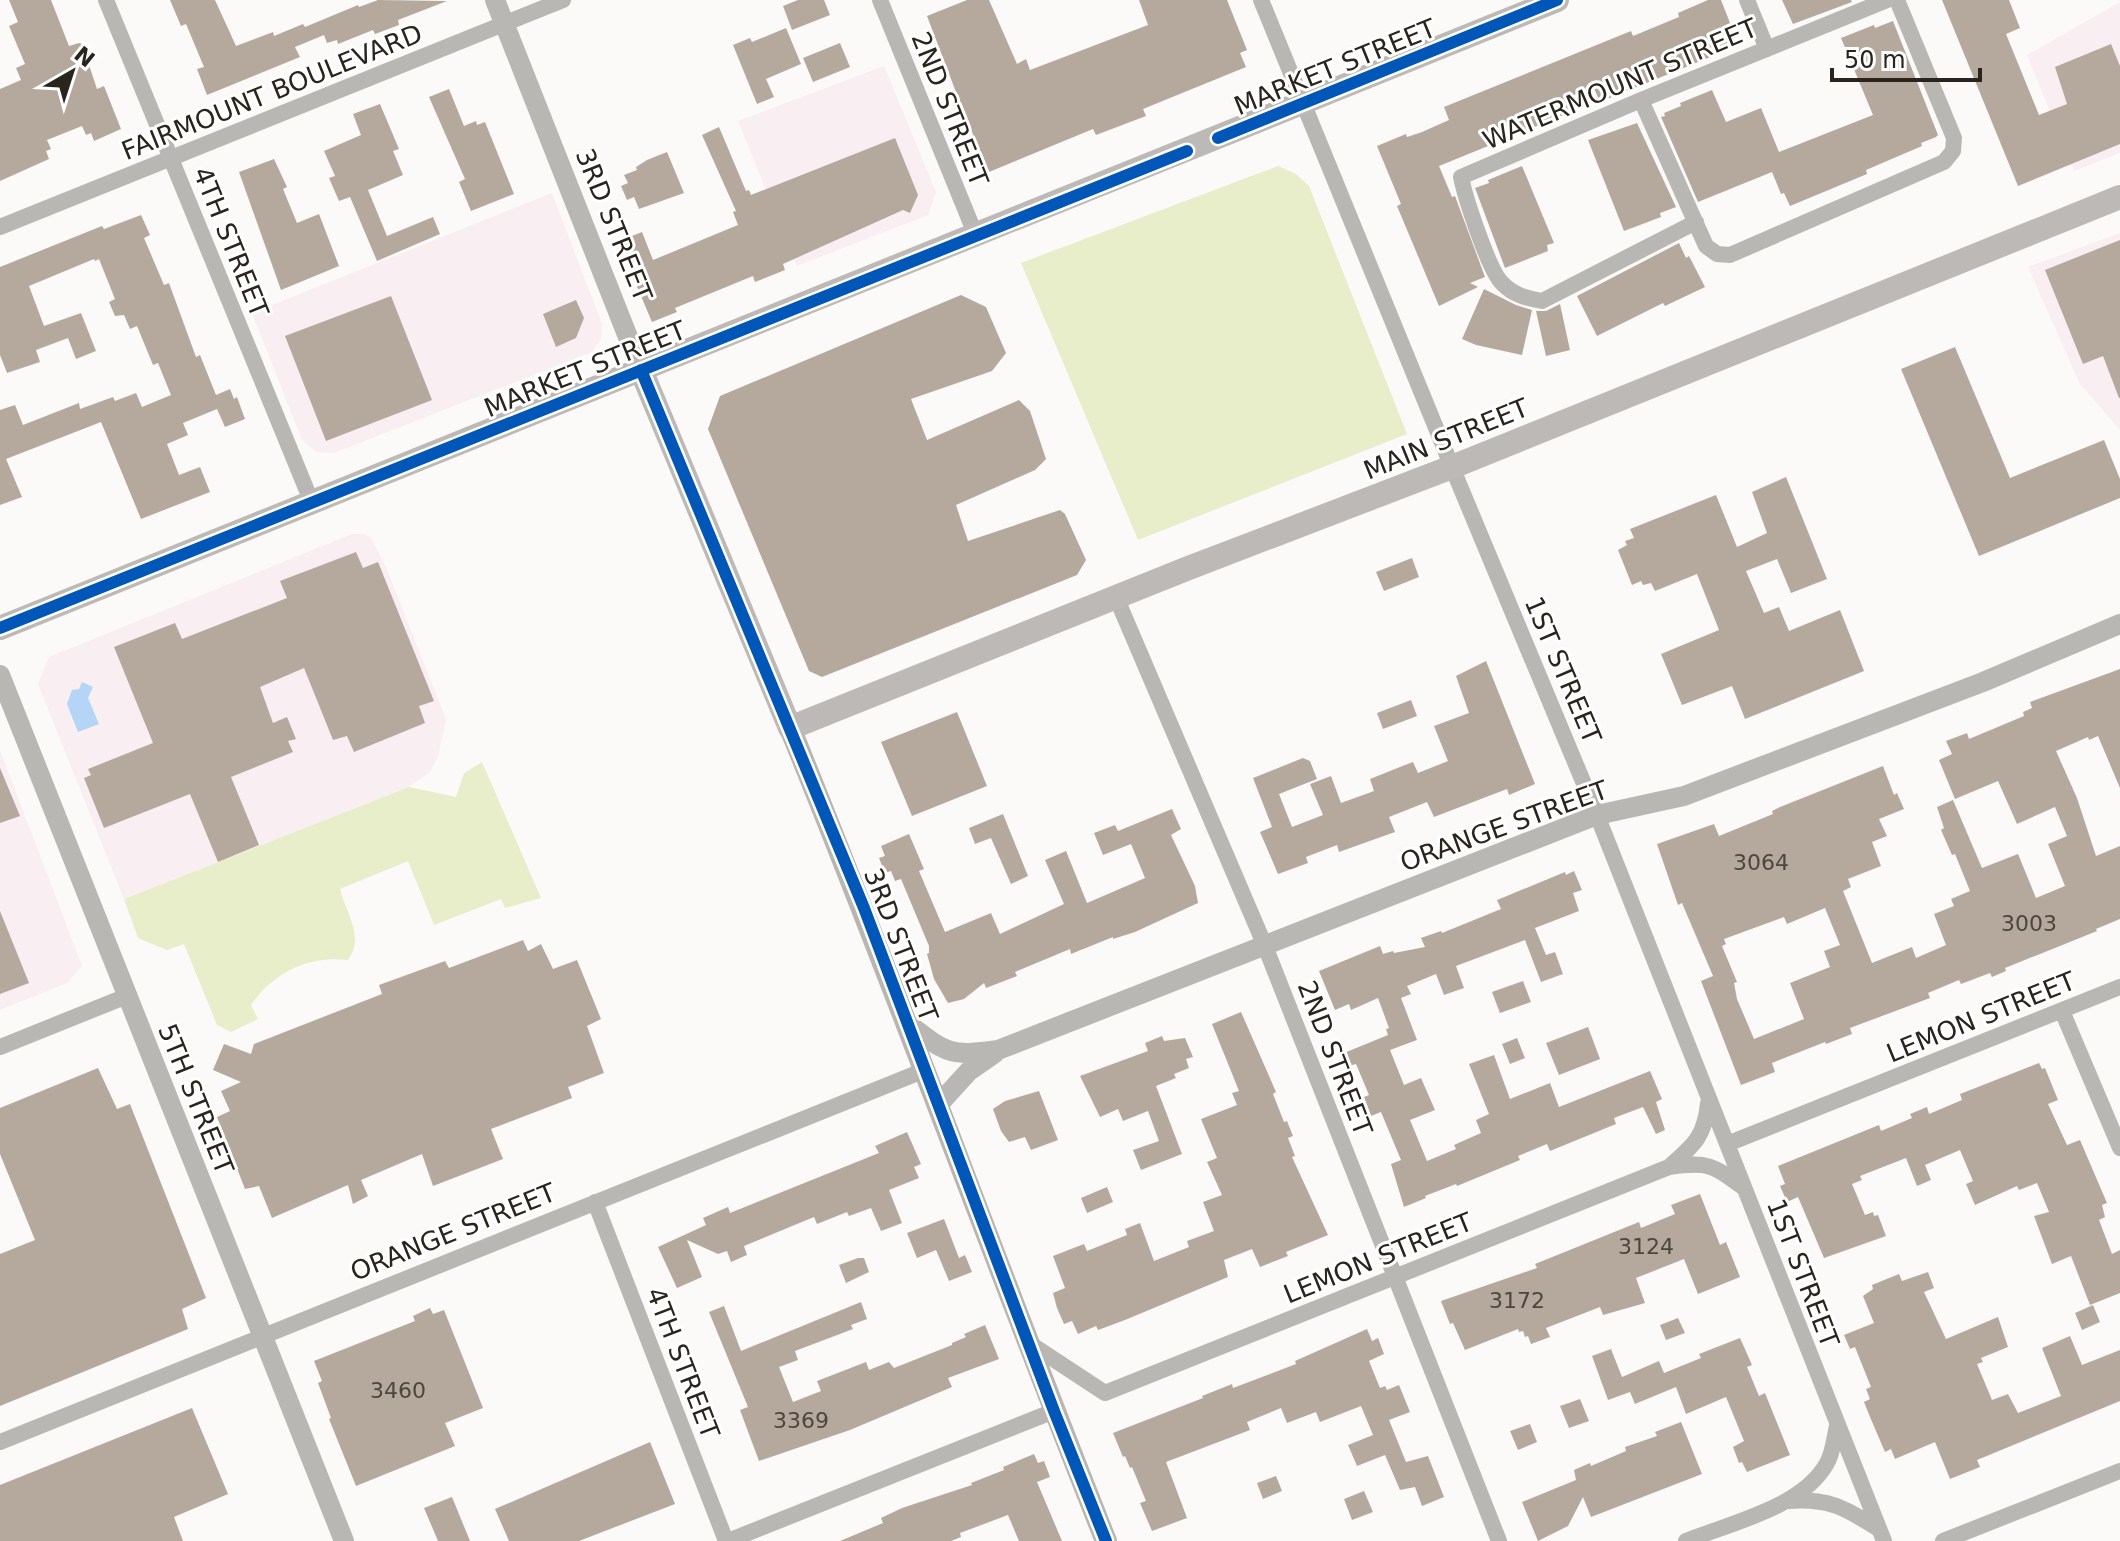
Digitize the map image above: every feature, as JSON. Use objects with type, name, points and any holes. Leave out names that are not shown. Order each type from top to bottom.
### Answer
[{"type":"main road","name":"MARKET STREET","points":[[0,628],[1557,0]]},
{"type":"main road","name":"MAIN STREET","points":[[790,728],[1452,467],[2120,197]]},
{"type":"main road","name":"3RD STREET","points":[[641,370],[864,908],[1106,1541]]},
{"type":"street","name":"4TH STREET","points":[[106,0],[312,503]]},
{"type":"street","name":"3RD STREET","points":[[495,0],[641,370]]},
{"type":"street","name":"FAIRMOUNT BOULEVARD","points":[[0,227],[563,0]]},
{"type":"street","name":"2ND STREET","points":[[880,0],[976,236]]},
{"type":"street","name":"1ST STREET","points":[[1261,0],[1597,815],[1881,1535]]},
{"type":"street","points":[[1747,0],[1767,49]]},
{"type":"street","name":"WATERMOUNT STREET","points":[[1696,222],[1542,301],[1518,296],[1499,282],[1466,202],[1461,177],[1887,0]]},
{"type":"street","points":[[1641,100],[1706,246],[1717,254],[1730,255],[1944,162],[1953,151],[1954,138],[1897,0]]},
{"type":"street","name":"2ND STREET","points":[[1116,597],[1265,946],[1499,1541]]},
{"type":"street","name":"ORANGE STREET","points":[[907,1023],[940,1049],[949,1052],[961,1055],[998,1050],[1597,815],[1684,796],[1983,682],[2120,624]]},
{"type":"street","name":"5TH STREET","points":[[0,675],[344,1541]]},
{"type":"street","name":"LEMON STREET","points":[[1727,1144],[2120,987]]},
{"type":"street","points":[[0,1047],[127,996]]},
{"type":"street","points":[[2062,1011],[2120,1148]]},
{"type":"street","name":"ORANGE STREET","points":[[938,1105],[969,1071],[998,1050]]},
{"type":"street","name":"ORANGE STREET","points":[[0,1442],[925,1070]]},
{"type":"street","points":[[1669,1167],[1693,1146],[1706,1125],[1709,1098]]},
{"type":"street","points":[[1669,1167],[1696,1163],[1716,1168],[1744,1188]]},
{"type":"street","name":"LEMON STREET","points":[[1029,1343],[1105,1393],[1669,1167]]},
{"type":"street","name":"4TH STREET","points":[[595,1202],[727,1541]]},
{"type":"street","points":[[727,1541],[1054,1411]]},
{"type":"street","points":[[1686,1541],[1787,1501],[1813,1483],[1829,1461],[1837,1426]]},
{"type":"street","points":[[1943,1541],[2120,1471]]},
{"type":"street","points":[[1787,1501],[1814,1499],[1850,1510],[1881,1535]]},
{"type":"shaded area","points":[[2120,2],[2120,153],[2074,171],[2027,55]]},
{"type":"shaded area","points":[[884,66],[936,192],[928,215],[797,266],[738,121]]},
{"type":"shaded area","points":[[552,193],[602,324],[601,339],[592,352],[334,453],[316,452],[302,440],[252,313]]},
{"type":"shaded area","points":[[2120,233],[2120,430],[2080,384],[2028,267]]},
{"type":"shaded area","points":[[352,534],[364,534],[371,538],[386,567],[446,719],[438,757],[430,772],[409,787],[124,899],[38,684],[49,657]]},
{"type":"shaded area","points":[[0,750],[82,966],[67,983],[0,1010]]},
{"type":"green space","points":[[1278,166],[1296,174],[1309,186],[1407,434],[1138,540],[1021,263]]},
{"type":"green space","points":[[482,762],[541,898],[505,908],[501,899],[434,925],[408,861],[340,889],[355,934],[353,951],[348,960],[306,963],[281,975],[251,1005],[258,1019],[231,1032],[217,1025],[184,944],[167,950],[138,938],[124,899],[409,787],[456,797],[464,773]]},
{"type":"water","points":[[82,682],[93,687],[88,698],[99,724],[78,732],[67,704],[72,690],[79,689]]},
{"type":"building","points":[[9,0],[51,0],[69,46],[82,44],[97,89],[104,86],[121,129],[94,141],[91,133],[86,135],[82,126],[47,140],[51,149],[46,151],[49,159],[0,181],[0,89],[21,80],[16,68],[25,64],[9,26],[18,22]]},
{"type":"building","points":[[170,0],[215,0],[236,46],[273,32],[274,36],[303,24],[305,27],[378,0],[447,1],[398,20],[399,25],[375,34],[373,30],[338,44],[337,40],[327,43],[324,35],[295,47],[300,57],[207,95],[197,69],[204,67],[186,24],[181,26]]},
{"type":"building","points":[[798,0],[824,0],[830,15],[792,30],[783,6]]},
{"type":"building","points":[[967,0],[989,0],[1017,64],[1026,59],[1030,70],[1148,25],[1139,0],[1227,0],[1247,50],[1240,53],[1246,67],[1143,109],[1146,116],[1096,135],[1093,129],[989,172],[969,125],[963,127],[953,103],[959,100],[927,16]]},
{"type":"building","points":[[1708,0],[1721,0],[1732,28],[1728,30],[1735,47],[1600,102],[1593,86],[1566,99],[1571,112],[1439,166],[1452,197],[1455,196],[1485,277],[1470,283],[1478,287],[1439,306],[1397,206],[1401,204],[1377,146],[1449,120],[1444,107],[1631,31],[1633,36],[1679,17],[1678,13]]},
{"type":"building","points":[[1782,0],[1851,0],[1852,2],[1793,24]]},
{"type":"building","points":[[1942,0],[2009,0],[2020,28],[2006,34],[2039,115],[2067,104],[2055,67],[2111,44],[2120,66],[2120,144],[2018,186]]},
{"type":"building","points":[[1893,21],[1938,135],[1936,137],[1866,170],[1867,174],[1790,206],[1772,172],[1698,202],[1661,117],[1665,116],[1664,113],[1712,90],[1726,122],[1761,108],[1779,152],[1873,115],[1841,38]]},
{"type":"building","points":[[786,28],[801,64],[766,79],[774,97],[757,104],[733,45],[750,38],[752,42]]},
{"type":"building","points":[[840,43],[850,67],[813,82],[803,58]]},
{"type":"building","points":[[449,89],[464,126],[476,121],[477,125],[485,122],[514,194],[471,211],[459,182],[465,179],[429,97]]},
{"type":"building","points":[[380,104],[399,149],[393,151],[403,175],[368,190],[387,236],[433,217],[440,234],[377,261],[350,197],[339,201],[329,178],[335,176],[324,151],[361,135],[353,114]]},
{"type":"building","points":[[1637,123],[1676,207],[1660,213],[1661,217],[1624,231],[1588,140]]},
{"type":"building","points":[[719,127],[746,191],[749,190],[751,195],[895,138],[918,195],[910,213],[903,210],[783,264],[785,270],[755,282],[753,276],[675,308],[677,312],[652,322],[624,256],[628,254],[622,240],[642,232],[653,260],[738,225],[733,212],[736,211],[702,135]]},
{"type":"building","points":[[667,152],[684,193],[639,209],[634,197],[627,200],[621,186],[628,183],[624,175]]},
{"type":"building","points":[[274,159],[287,187],[283,189],[297,223],[319,214],[339,266],[281,290],[239,172]]},
{"type":"building","points":[[1522,166],[1554,243],[1547,245],[1548,251],[1505,268],[1475,188]]},
{"type":"building","points":[[141,215],[150,235],[144,238],[164,285],[169,283],[196,357],[200,355],[216,395],[230,389],[234,399],[237,397],[245,419],[225,427],[217,409],[183,423],[188,435],[167,444],[179,475],[200,467],[210,492],[141,519],[101,422],[6,459],[22,497],[0,505],[0,410],[15,405],[23,425],[79,403],[80,409],[113,397],[115,401],[136,393],[142,407],[171,395],[158,363],[153,365],[137,326],[130,329],[124,315],[115,316],[109,302],[115,299],[99,259],[29,286],[44,326],[81,313],[96,351],[76,359],[68,338],[36,350],[40,362],[7,373],[0,355],[0,267],[102,226],[104,229]]},
{"type":"building","points":[[2120,240],[2119,398],[2103,356],[2083,364],[2045,270]]},
{"type":"building","points":[[1679,243],[1705,287],[1665,306],[1663,303],[1597,336],[1577,296]]},
{"type":"building","points":[[1484,289],[1532,310],[1522,355],[1462,339]]},
{"type":"building","points":[[961,295],[986,307],[1006,353],[992,371],[911,399],[927,440],[1019,400],[1030,411],[1046,459],[1035,470],[956,505],[968,541],[1060,510],[1065,514],[1086,560],[1077,575],[822,677],[809,671],[708,429],[720,396]]},
{"type":"building","points":[[391,296],[432,400],[326,441],[285,336]]},
{"type":"building","points":[[576,300],[584,318],[576,338],[556,347],[543,314]]},
{"type":"building","points":[[1560,304],[1570,350],[1546,356],[1536,311],[1546,311]]},
{"type":"building","points":[[1955,347],[2010,478],[2104,440],[2120,479],[2120,498],[1979,556],[1901,369]]},
{"type":"building","points":[[1786,477],[1827,579],[1791,593],[1777,559],[1746,571],[1764,613],[1779,607],[1789,631],[1840,610],[1864,671],[1745,719],[1732,686],[1682,705],[1661,654],[1719,630],[1697,574],[1655,591],[1651,583],[1643,585],[1641,581],[1632,585],[1618,550],[1627,545],[1625,541],[1634,538],[1630,529],[1716,495],[1737,547],[1767,533],[1752,492]]},
{"type":"building","points":[[356,552],[363,568],[378,562],[434,701],[419,706],[425,723],[354,752],[347,736],[333,740],[304,668],[260,687],[273,723],[287,717],[296,739],[288,741],[293,752],[231,777],[259,845],[218,862],[190,794],[104,828],[84,778],[91,775],[88,769],[153,743],[114,647],[175,623],[182,639],[287,598],[280,581]]},
{"type":"building","points":[[1412,558],[1419,577],[1384,591],[1376,572]]},
{"type":"building","points":[[1486,661],[1535,784],[1509,795],[1507,789],[1434,817],[1427,802],[1389,817],[1395,832],[1339,852],[1337,845],[1306,857],[1308,863],[1278,874],[1260,832],[1272,827],[1253,778],[1303,758],[1310,761],[1317,779],[1279,794],[1292,827],[1323,815],[1310,784],[1331,776],[1341,803],[1374,791],[1370,779],[1405,765],[1413,762],[1418,773],[1448,761],[1434,726],[1469,713],[1456,676]]},
{"type":"building","points":[[2120,669],[2120,788],[2098,736],[2089,740],[2088,737],[2056,751],[2077,798],[2096,856],[2120,846],[2120,919],[2005,968],[2006,971],[1992,977],[1990,973],[1961,984],[1959,980],[1928,993],[1930,998],[1850,1028],[1852,1034],[1772,1063],[1775,1072],[1741,1085],[1701,981],[1713,976],[1682,903],[1678,905],[1657,844],[1714,824],[1719,836],[1773,814],[1772,811],[1780,807],[1883,766],[1894,795],[1897,793],[1904,809],[1879,819],[1887,836],[1872,842],[1881,866],[1848,879],[1851,887],[1843,891],[1872,963],[1912,947],[1916,958],[1946,945],[1934,914],[1954,906],[1951,899],[1970,891],[1941,830],[1944,828],[1937,807],[1953,800],[1982,868],[2018,854],[2036,898],[2065,886],[2048,844],[2067,836],[2055,807],[2017,824],[1998,781],[1955,799],[1939,760],[1952,754],[1946,741],[1967,733],[1969,739],[2024,716],[2023,712],[2032,708],[2030,702]],"holes":[[[1825,908],[1840,945],[1824,951],[1830,967],[1790,983],[1804,1019],[1754,1039],[1737,999],[1734,983],[1737,982],[1722,946],[1726,944],[1724,939],[1784,917],[1787,924]]]},
{"type":"building","points":[[1411,700],[1417,716],[1383,729],[1377,713]]},
{"type":"building","points":[[957,712],[987,786],[912,816],[881,742]]},
{"type":"building","points":[[0,768],[20,816],[0,823]]},
{"type":"building","points":[[1172,809],[1181,829],[1171,835],[1195,886],[1198,903],[1135,932],[1113,937],[1071,954],[1070,949],[986,988],[984,983],[964,999],[948,1003],[934,979],[927,954],[929,946],[901,879],[895,881],[891,871],[885,873],[879,858],[885,856],[881,846],[909,834],[924,869],[919,871],[945,932],[991,913],[1000,934],[1064,904],[1045,860],[1066,851],[1087,903],[1145,878],[1131,844],[1103,855],[1094,833],[1115,825],[1118,831]]},
{"type":"building","points":[[1003,814],[1028,876],[1011,884],[991,838],[975,844],[969,828]]},
{"type":"building","points":[[1574,871],[1582,890],[1573,893],[1579,911],[1535,928],[1546,955],[1555,952],[1563,974],[1541,982],[1525,940],[1456,966],[1464,988],[1444,995],[1436,974],[1407,986],[1411,994],[1401,998],[1417,1040],[1390,1050],[1404,1085],[1421,1078],[1435,1110],[1410,1120],[1427,1161],[1456,1149],[1454,1145],[1481,1133],[1476,1120],[1489,1114],[1469,1064],[1494,1055],[1510,1099],[1550,1083],[1559,1107],[1650,1071],[1662,1099],[1656,1102],[1665,1130],[1656,1134],[1643,1107],[1614,1118],[1616,1124],[1550,1151],[1547,1144],[1518,1156],[1520,1160],[1404,1207],[1391,1164],[1401,1160],[1381,1112],[1371,1116],[1364,1097],[1369,1095],[1356,1064],[1349,1066],[1344,1053],[1388,1035],[1386,1029],[1389,1028],[1378,998],[1351,1010],[1349,1004],[1335,1010],[1319,971],[1380,946],[1383,954],[1425,947],[1421,938],[1442,933],[1501,909],[1497,900]]},
{"type":"building","points":[[0,911],[29,983],[0,994]]},
{"type":"building","points":[[523,940],[528,951],[541,944],[553,969],[577,960],[601,1019],[587,1026],[604,1073],[568,1087],[572,1098],[491,1129],[503,1159],[433,1186],[422,1154],[361,1180],[368,1196],[353,1204],[348,1185],[272,1218],[259,1186],[245,1189],[217,1117],[230,1111],[221,1091],[241,1082],[213,1070],[224,1044],[251,1054],[254,1044],[382,994],[379,985],[445,961],[449,968]]},
{"type":"building","points":[[1523,981],[1531,1002],[1500,1013],[1492,992]]},
{"type":"building","points":[[1241,1012],[1276,1092],[1273,1094],[1284,1122],[1287,1121],[1293,1136],[1288,1138],[1295,1156],[1292,1157],[1328,1235],[1286,1252],[1288,1256],[1260,1267],[1252,1249],[1224,1260],[1228,1277],[1125,1320],[1098,1330],[1096,1326],[1078,1334],[1072,1321],[1064,1324],[1057,1308],[1053,1293],[1065,1288],[1053,1256],[1084,1244],[1087,1251],[1127,1235],[1125,1229],[1140,1223],[1154,1261],[1189,1247],[1187,1241],[1214,1231],[1203,1202],[1222,1195],[1207,1162],[1217,1158],[1201,1119],[1237,1105],[1232,1093],[1239,1091],[1212,1024]]},
{"type":"building","points":[[1588,1027],[1600,1059],[1559,1075],[1546,1043]]},
{"type":"building","points":[[1162,1036],[1164,1041],[1185,1038],[1193,1057],[1186,1059],[1189,1068],[1174,1074],[1176,1078],[1156,1086],[1182,1154],[1141,1170],[1133,1150],[1159,1141],[1148,1111],[1123,1121],[1118,1109],[1100,1117],[1080,1076],[1148,1051],[1145,1043]]},
{"type":"building","points":[[1517,1038],[1525,1058],[1510,1064],[1502,1044]]},
{"type":"building","points":[[2039,1063],[2042,1069],[2045,1068],[2058,1100],[2048,1104],[2067,1145],[2080,1140],[2107,1203],[2102,1205],[2105,1217],[2099,1220],[2112,1254],[2120,1250],[2120,1293],[2090,1305],[2071,1256],[2052,1264],[2034,1216],[2049,1212],[2037,1183],[2019,1190],[2017,1186],[1975,1205],[1966,1184],[1973,1181],[1960,1150],[1925,1165],[1931,1180],[1917,1186],[1906,1158],[1860,1176],[1862,1180],[1852,1184],[1865,1215],[1873,1212],[1874,1216],[1878,1215],[1886,1236],[1824,1258],[1798,1197],[1787,1202],[1780,1186],[1785,1184],[1778,1166],[1879,1125],[1881,1131],[1912,1118],[1910,1114],[1927,1107],[1929,1114],[1962,1100],[1960,1094]]},
{"type":"building","points":[[98,1068],[117,1109],[130,1104],[206,1298],[182,1309],[188,1329],[0,1406],[0,1254],[35,1240],[0,1154],[0,1108]]},
{"type":"building","points":[[1039,1091],[1058,1140],[1031,1150],[1025,1137],[1009,1142],[993,1109],[1005,1101]]},
{"type":"building","points":[[907,1132],[921,1164],[914,1167],[919,1178],[889,1190],[902,1223],[881,1231],[871,1208],[849,1216],[847,1212],[817,1224],[814,1217],[744,1246],[747,1255],[731,1262],[727,1251],[718,1254],[687,1240],[702,1277],[677,1288],[658,1247],[706,1225],[703,1218],[728,1207],[730,1213],[879,1153],[875,1146]]},
{"type":"building","points":[[1107,1187],[1113,1202],[1087,1213],[1081,1198]]},
{"type":"building","points":[[1700,1194],[1720,1245],[1726,1242],[1740,1277],[1698,1294],[1684,1259],[1636,1278],[1645,1303],[1603,1315],[1600,1307],[1546,1328],[1550,1337],[1531,1344],[1528,1336],[1525,1337],[1523,1331],[1519,1332],[1518,1329],[1465,1350],[1441,1301],[1537,1268],[1535,1264],[1639,1222],[1641,1228],[1675,1214],[1671,1205]]},
{"type":"building","points":[[944,1219],[959,1258],[965,1255],[972,1272],[949,1281],[936,1250],[917,1258],[907,1233]]},
{"type":"building","points":[[864,1258],[869,1272],[846,1283],[839,1265]]},
{"type":"building","points":[[1928,1272],[1934,1288],[1924,1292],[1946,1339],[1998,1317],[2008,1347],[1981,1358],[1983,1362],[1977,1364],[1992,1400],[2008,1394],[2018,1413],[2061,1396],[2042,1348],[2070,1336],[2082,1365],[2120,1350],[2120,1401],[1977,1460],[1980,1467],[1950,1479],[1935,1442],[1895,1459],[1891,1449],[1885,1452],[1870,1417],[1864,1402],[1870,1399],[1866,1389],[1871,1387],[1855,1347],[1850,1349],[1844,1335],[1874,1323],[1863,1296],[1873,1289],[1872,1285],[1899,1274],[1902,1281]]},
{"type":"building","points":[[861,1302],[867,1319],[851,1325],[853,1329],[795,1351],[798,1360],[779,1367],[793,1402],[821,1391],[817,1381],[866,1362],[869,1370],[889,1362],[894,1368],[952,1345],[966,1337],[964,1334],[985,1325],[999,1359],[948,1378],[952,1387],[850,1430],[759,1461],[740,1410],[748,1407],[709,1312],[724,1306],[741,1351]]},
{"type":"building","points":[[2093,1305],[2100,1322],[2082,1330],[2075,1313]]},
{"type":"building","points":[[430,1308],[433,1314],[444,1310],[483,1408],[445,1423],[455,1446],[356,1486],[329,1419],[318,1383],[322,1381],[314,1361],[415,1321],[413,1316]]},
{"type":"building","points":[[1678,1318],[1685,1333],[1666,1340],[1660,1325]]},
{"type":"building","points":[[1367,1329],[1372,1341],[1378,1338],[1384,1354],[1369,1361],[1380,1388],[1385,1386],[1387,1390],[1399,1385],[1410,1412],[1389,1420],[1406,1462],[1428,1456],[1444,1497],[1422,1506],[1415,1487],[1400,1490],[1385,1455],[1357,1466],[1348,1445],[1373,1435],[1361,1406],[1320,1422],[1316,1412],[1287,1423],[1281,1408],[1247,1422],[1250,1430],[1166,1462],[1187,1518],[1152,1531],[1140,1503],[1146,1501],[1113,1433],[1232,1384],[1233,1388],[1296,1364],[1295,1361]]},
{"type":"building","points":[[1740,1338],[1752,1365],[1747,1367],[1759,1396],[1765,1393],[1790,1455],[1747,1472],[1742,1462],[1739,1463],[1733,1447],[1744,1441],[1726,1397],[1686,1414],[1676,1387],[1635,1404],[1630,1392],[1608,1400],[1592,1356],[1611,1349],[1622,1377],[1659,1361],[1664,1373],[1701,1358],[1699,1354]]},
{"type":"building","points":[[1580,1399],[1589,1421],[1569,1428],[1560,1406]]},
{"type":"building","points":[[192,1408],[228,1494],[174,1517],[183,1541],[0,1541],[0,1485]]},
{"type":"building","points":[[1681,1422],[1702,1474],[1591,1517],[1583,1497],[1568,1526],[1538,1541],[1522,1502],[1576,1480],[1574,1470],[1626,1451],[1625,1447],[1657,1436],[1655,1432]]},
{"type":"building","points":[[1530,1424],[1537,1442],[1518,1450],[1510,1431]]},
{"type":"building","points":[[650,1442],[675,1504],[579,1541],[509,1541],[495,1509]]},
{"type":"building","points":[[1034,1454],[1038,1463],[1044,1461],[1050,1477],[1037,1482],[1062,1541],[1019,1541],[1008,1515],[960,1533],[961,1537],[951,1541],[840,1541],[883,1523],[881,1518],[902,1508],[972,1485]]},
{"type":"building","points":[[1276,1476],[1282,1491],[1263,1499],[1257,1483]]},
{"type":"building","points":[[1364,1491],[1373,1512],[1352,1520],[1344,1499]]},
{"type":"building","points":[[452,1497],[470,1541],[438,1541],[424,1508]]},
{"type":"cycle path","points":[[1218,138],[1557,0]]},
{"type":"cycle path","points":[[0,628],[1187,151]]},
{"type":"cycle path","points":[[641,370],[864,908],[1106,1541]]}]
